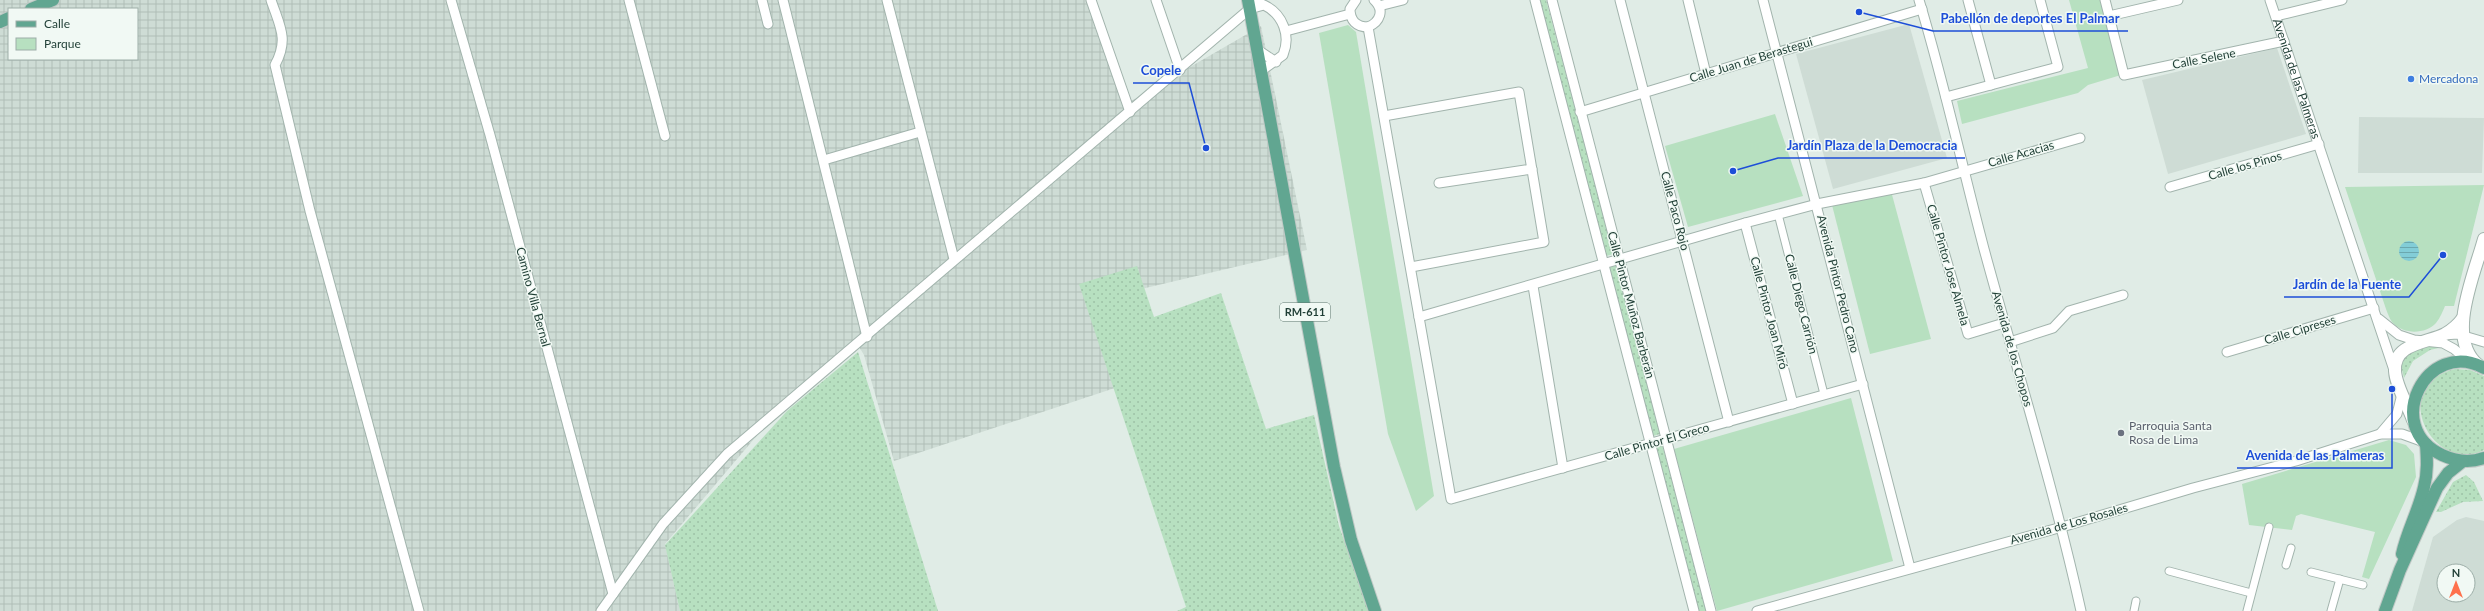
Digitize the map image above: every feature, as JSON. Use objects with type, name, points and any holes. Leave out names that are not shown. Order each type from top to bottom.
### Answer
[{"type":"main road","points":[[33,8],[53,0]]},
{"type":"main road","name":"RM-611","points":[[1249,5],[1334,466],[1351,540],[1375,611]]},
{"type":"main road","points":[[2400,570],[2406,539],[2424,487],[2427,465],[2425,443],[2415,424],[2414,400],[2426,378],[2447,364],[2480,366]]},
{"type":"main road","points":[[2425,443],[2441,455],[2463,461],[2484,458]]},
{"type":"main road","points":[[2385,611],[2400,570],[2441,482],[2452,468],[2463,461]]},
{"type":"street","points":[[271,0],[282,30],[283,50],[275,65],[305,188],[419,611]]},
{"type":"street","name":"Camino Villa Bernal","points":[[451,0],[490,135],[613,594]]},
{"type":"street","points":[[629,0],[665,136]]},
{"type":"street","points":[[762,0],[768,24]]},
{"type":"street","points":[[783,0],[867,337]]},
{"type":"street","points":[[888,0],[934,188],[954,259]]},
{"type":"street","points":[[1090,0],[1130,112]]},
{"type":"street","points":[[601,611],[663,524],[727,454],[787,400],[867,337],[954,259],[1180,70],[1249,5],[1260,0]]},
{"type":"street","points":[[1356,0],[1350,9],[1350,14],[1356,24],[1368,27]]},
{"type":"street","points":[[1368,27],[1379,19],[1377,3],[1403,0]]},
{"type":"street","name":"Calle Pintor Muñoz Barberán","points":[[1535,0],[1694,611]]},
{"type":"street","name":"Calle Pintor Muñoz Barberán","points":[[1552,0],[1711,611]]},
{"type":"street","name":"Calle Paco Rojo","points":[[1620,0],[1729,422]]},
{"type":"street","points":[[1688,0],[1706,74]]},
{"type":"street","name":"Avenida Pintor Pedro Cano","points":[[1763,0],[1910,568]]},
{"type":"street","points":[[1968,0],[1991,85]]},
{"type":"street","points":[[1946,97],[2058,67],[2040,0]]},
{"type":"street","points":[[2104,0],[2109,16],[2178,0]]},
{"type":"street","name":"Avenida de las Palmeras","points":[[2270,0],[2376,312],[2402,394],[2415,424]]},
{"type":"street","points":[[2276,16],[2342,0]]},
{"type":"street","points":[[1159,1],[1180,70]]},
{"type":"street","points":[[1249,5],[1270,4],[1286,31],[1287,47],[1284,55],[1261,71]]},
{"type":"street","name":"Calle Juan de Berastegui","points":[[1580,112],[1644,94],[1920,4]]},
{"type":"street","name":"Avenida de los Chopos","points":[[1920,4],[1946,97],[1963,171],[2004,323],[2062,526],[2081,611]]},
{"type":"street","points":[[1286,31],[1350,14]]},
{"type":"street","name":"Calle Selene","points":[[2109,16],[2124,75],[2284,41]]},
{"type":"street","points":[[1368,27],[1419,318]]},
{"type":"street","points":[[1258,50],[1276,62]]},
{"type":"street","points":[[1384,116],[1519,92],[1544,242],[1411,267]]},
{"type":"street","points":[[824,160],[920,132]]},
{"type":"street","name":"Calle Acacias","points":[[1419,318],[1533,286],[1603,263],[1683,242],[1778,214],[1817,204],[1924,183],[2080,138]]},
{"type":"street","name":"Calle los Pinos","points":[[2170,188],[2319,144]]},
{"type":"street","points":[[1439,183],[1532,169]]},
{"type":"street","name":"Calle Pintor Jose Almela","points":[[1924,183],[1968,334],[2004,323]]},
{"type":"street","name":"Calle Diego Carrión","points":[[1778,214],[1824,394]]},
{"type":"street","name":"Calle Pintor Joan Miró","points":[[1746,223],[1793,404]]},
{"type":"street","points":[[2480,366],[2467,352],[2462,335],[2463,318],[2484,239]]},
{"type":"street","points":[[1533,286],[1563,468]]},
{"type":"street","points":[[2010,342],[2053,328],[2069,311],[2123,295]]},
{"type":"street","points":[[2376,312],[2399,335],[2450,346],[2480,366]]},
{"type":"street","name":"Calle Cipreses","points":[[2227,352],[2376,312]]},
{"type":"street","name":"Calle Pintor El Greco","points":[[1419,318],[1451,499],[1863,384]]},
{"type":"street","points":[[2444,335],[2454,328],[2463,318]]},
{"type":"street","points":[[2395,372],[2397,360],[2403,351],[2411,345],[2444,335],[2462,335],[2484,342]]},
{"type":"street","points":[[2380,434],[2397,414],[2402,394]]},
{"type":"street","name":"Avenida de Los Rosales","points":[[1757,611],[2186,490],[2296,461],[2380,434],[2402,434],[2425,443]]},
{"type":"street","points":[[2246,611],[2269,527]]},
{"type":"street","points":[[2286,565],[2291,548]]},
{"type":"street","points":[[2169,571],[2251,593]]},
{"type":"street","points":[[2311,572],[2363,585]]},
{"type":"street","points":[[2331,611],[2340,579]]},
{"type":"street","points":[[2134,611],[2136,601]]},
{"type":"shaded area","points":[[0,0],[1092,0],[1126,104],[1261,26],[1307,250],[1103,298],[1127,384],[894,461],[864,355],[858,345],[787,400],[665,544],[680,611],[0,611]]},
{"type":"shaded area","points":[[1909,24],[1947,158],[1833,189],[1796,54]]},
{"type":"shaded area","points":[[2277,48],[2306,134],[2168,174],[2142,80]]},
{"type":"shaded area","points":[[2359,117],[2484,118],[2482,173],[2358,173]]},
{"type":"shaded area","points":[[2466,517],[2484,521],[2484,611],[2412,611],[2433,537],[2457,520]]},
{"type":"green space","points":[[1540,0],[1546,0],[1614,254],[1606,256]]},
{"type":"green space","points":[[2069,0],[2103,0],[2121,75],[2088,85],[2078,93],[1962,124],[1957,101],[2088,68]]},
{"type":"green space","points":[[1348,25],[1356,32],[1434,496],[1416,511],[1388,434],[1319,33]]},
{"type":"green space","points":[[1775,114],[1803,196],[1688,227],[1665,146]]},
{"type":"green space","points":[[2484,185],[2454,306],[2445,306],[2440,317],[2432,327],[2415,332],[2403,330],[2393,323],[2386,309],[2345,187]]},
{"type":"green space","points":[[1891,191],[1931,339],[1870,354],[1832,205]]},
{"type":"green space","points":[[1616,264],[1660,434],[1653,436],[1609,266]]},
{"type":"green space","points":[[1137,266],[1154,317],[1221,293],[1266,429],[1314,415],[1339,526],[1369,611],[1177,611],[1186,607],[1079,284]]},
{"type":"green space","points":[[2425,346],[2443,347],[2430,350],[2413,361],[2404,378],[2401,365],[2407,353]]},
{"type":"green space","points":[[858,352],[938,611],[680,611],[665,545],[787,411]]},
{"type":"green space","points":[[2455,369],[2470,370],[2484,376],[2484,450],[2466,455],[2449,451],[2435,441],[2425,426],[2420,409],[2423,393],[2434,378]]},
{"type":"green space","points":[[1851,398],[1893,561],[1717,611],[1674,449]]},
{"type":"green space","points":[[2389,440],[2406,445],[2414,454],[2416,477],[2369,579],[2362,577],[2375,532],[2301,514],[2296,516],[2292,530],[2249,525],[2242,484]]},
{"type":"green space","points":[[1662,444],[1707,611],[1697,611],[1655,446]]},
{"type":"green space","points":[[2466,475],[2474,482],[2483,501],[2463,502],[2441,512],[2436,512],[2453,482]]},
{"type":"water","points":[[2405,241],[2413,241],[2419,247],[2419,255],[2413,261],[2405,261],[2399,255],[2399,247]]},
{"type":"place","name":"Pabellón de deportes El Palmar","points":[[1859,12]]},
{"type":"place","name":"Mercadona","points":[[2411,79]]},
{"type":"place","name":"Copele","points":[[1206,148]]},
{"type":"place","name":"Jardín Plaza de la Democracia","points":[[1733,171]]},
{"type":"place","name":"Jardín de la Fuente","points":[[2443,255]]},
{"type":"place","name":"Avenida de las Palmeras","points":[[2392,389]]},
{"type":"place","name":"Parroquia Santa Rosa de Lima","points":[[2121,433]]}]
